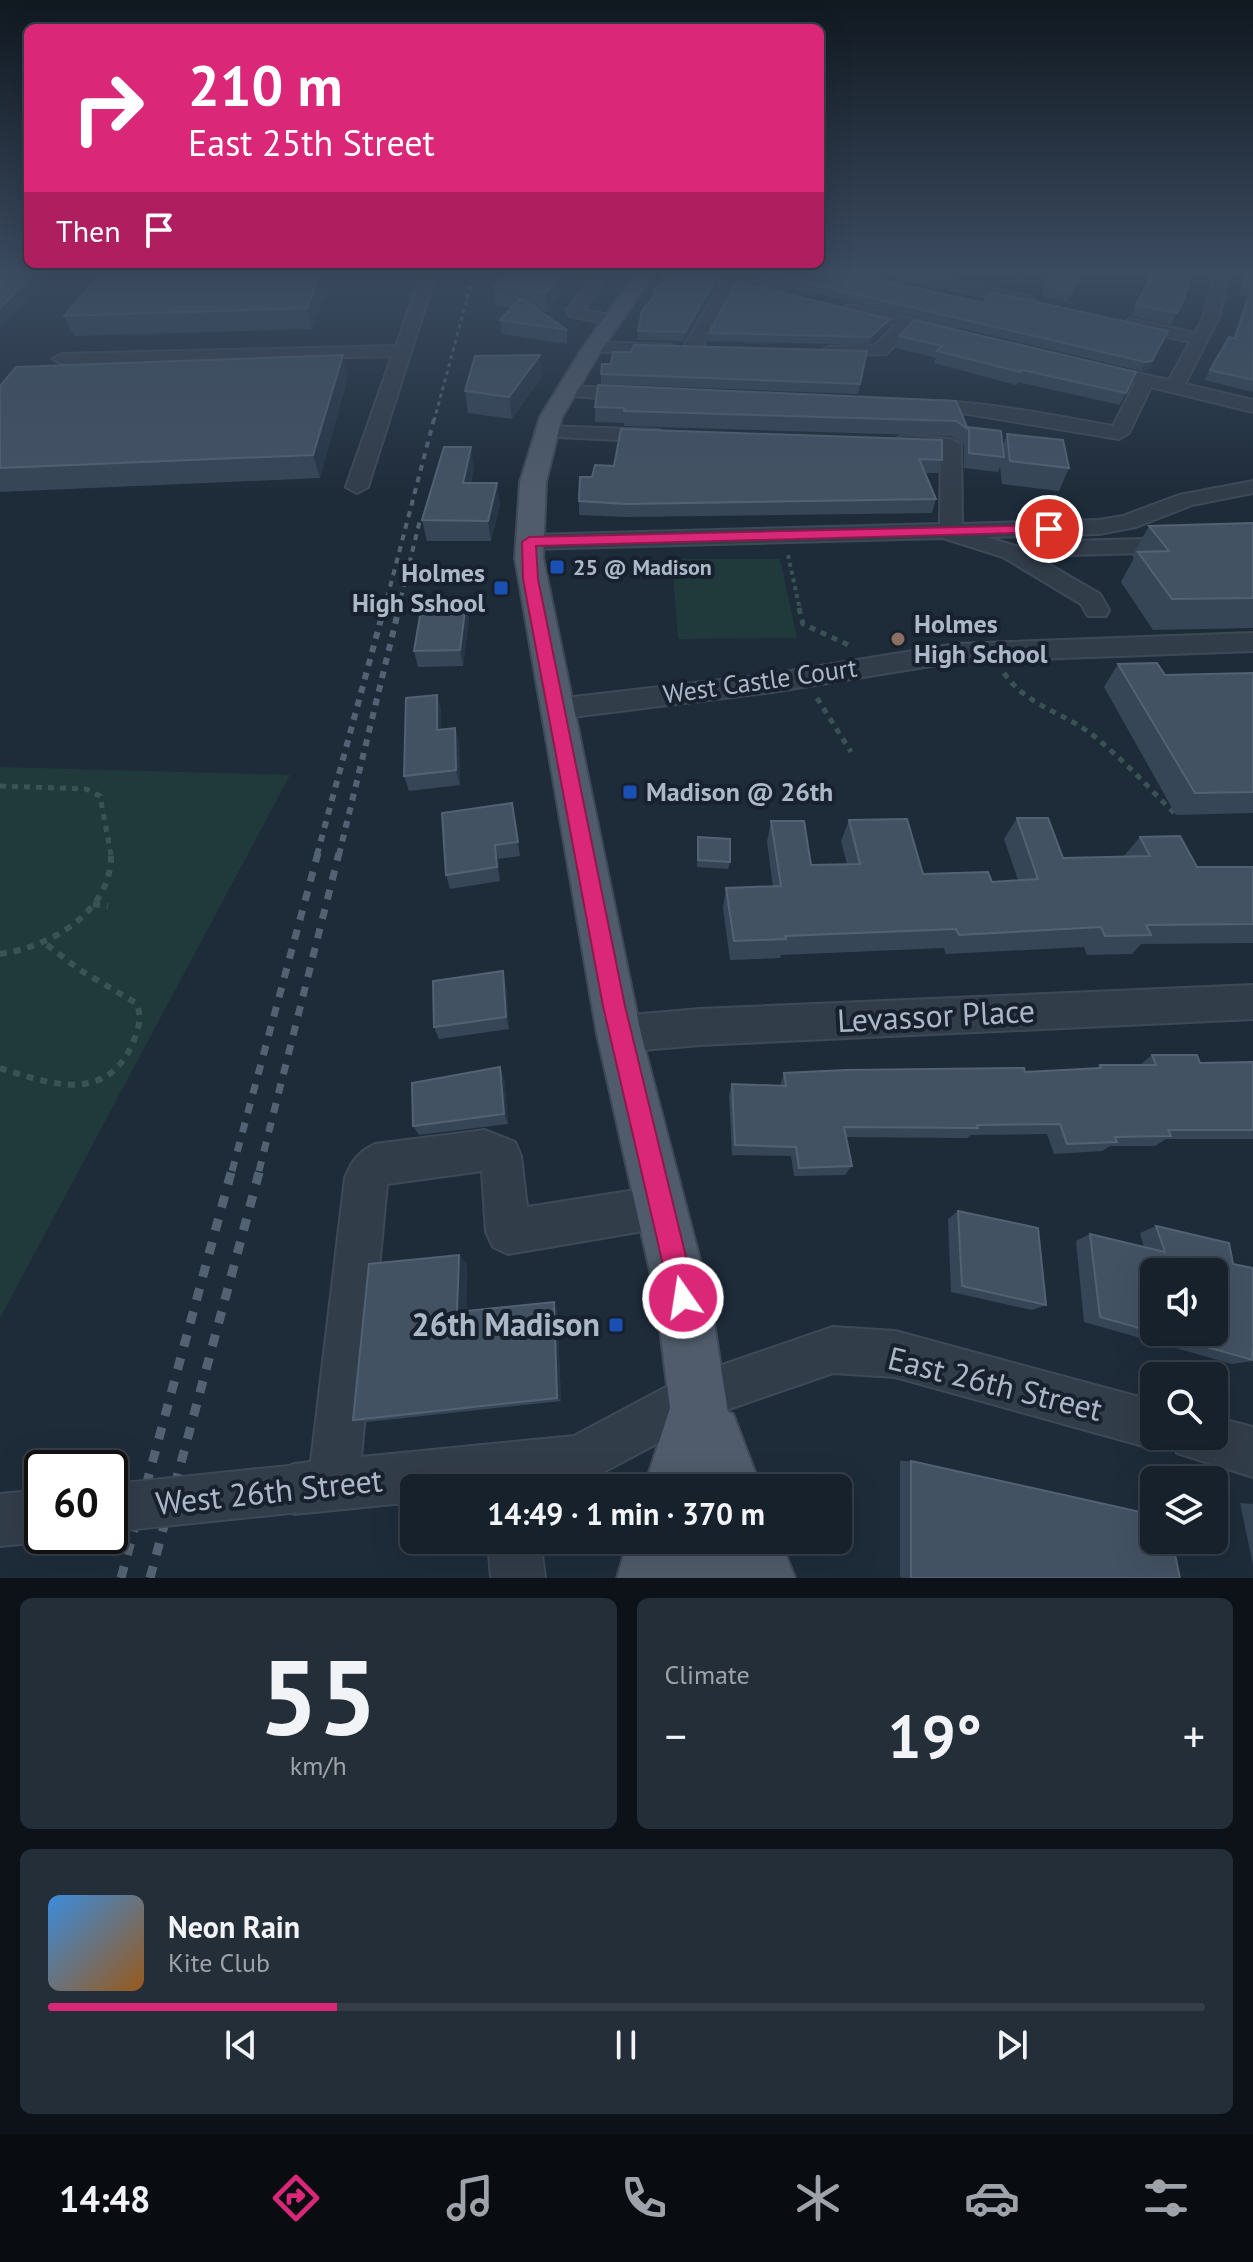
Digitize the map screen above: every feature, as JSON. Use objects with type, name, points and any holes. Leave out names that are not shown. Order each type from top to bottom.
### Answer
[{"type":"main road","points":[[594,347],[565,391],[545,432],[533,482],[529,542],[531,579],[619,1034],[683,1298],[698,1396],[702,1474]]},
{"type":"main road","points":[[678,1474],[698,1396]]},
{"type":"main road","points":[[698,1396],[726,1474]]},
{"type":"main road","points":[[649,1578],[655,1554]]},
{"type":"main road","points":[[706,1554],[707,1578]]},
{"type":"main road","points":[[754,1554],[763,1578]]},
{"type":"street","points":[[357,487],[404,347]]},
{"type":"street","points":[[594,347],[699,350],[701,347]]},
{"type":"street","points":[[810,352],[880,350],[883,347]]},
{"type":"street","points":[[1175,387],[1196,347]]},
{"type":"street","points":[[62,359],[402,351]]},
{"type":"street","points":[[1116,373],[1253,406]]},
{"type":"street","points":[[900,405],[962,407],[1119,433],[1146,380]]},
{"type":"street","points":[[565,391],[654,396]]},
{"type":"street","points":[[545,432],[672,437]]},
{"type":"street","points":[[887,441],[951,445],[941,533],[944,558]]},
{"type":"street","points":[[529,542],[788,538],[1116,525],[1187,500],[1242,489],[1253,501]]},
{"type":"street","points":[[941,533],[1011,552],[1091,599],[1097,610]]},
{"type":"street","points":[[1011,552],[1253,543]]},
{"type":"street","name":"West Castle Court","points":[[556,709],[805,677],[886,662],[991,651],[1253,642]]},
{"type":"street","name":"Levassor Place","points":[[619,1034],[716,1026],[1253,1002]]},
{"type":"street","points":[[314,1487],[366,1178],[375,1165],[485,1150],[501,1156],[508,1232],[661,1207]]},
{"type":"street","name":"East 26th Street","points":[[698,1396],[833,1350],[895,1354],[1140,1421]]},
{"type":"street","name":"West 26th Street","points":[[525,1474],[579,1460],[698,1396]]},
{"type":"street","points":[[1228,1445],[1253,1452]]},
{"type":"street","name":"West 26th Street","points":[[128,1506],[314,1487],[400,1483]]},
{"type":"street","points":[[515,1554],[518,1578]]},
{"type":"path","points":[[788,538],[788,556],[803,624],[886,662]]},
{"type":"path","points":[[991,651],[1012,687],[1043,710],[1088,731],[1176,815]]},
{"type":"path","points":[[805,677],[851,752]]},
{"type":"path","points":[[0,786],[86,789],[100,796],[109,830],[111,869],[104,888],[74,924],[45,944],[0,954]]},
{"type":"path","points":[[92,904],[108,906]]},
{"type":"path","points":[[0,1068],[68,1087],[106,1074],[126,1056],[134,1042],[138,1005],[130,997],[74,967],[45,944]]},
{"type":"green space","points":[[672,559],[780,559],[797,638],[678,639]]},
{"type":"green space","points":[[0,767],[290,775],[0,1318]]},
{"type":"building","points":[[633,347],[867,351],[860,384],[601,374],[602,364],[611,364],[613,352],[631,352]]},
{"type":"building","points":[[941,347],[1028,347],[1136,372],[1126,393],[1020,372],[937,351]]},
{"type":"building","points":[[1079,347],[1160,347],[1152,361]]},
{"type":"building","points":[[1223,347],[1253,347],[1253,380],[1210,370]]},
{"type":"building","points":[[343,355],[313,455],[0,468],[0,386],[16,367]]},
{"type":"building","points":[[540,355],[509,397],[465,391],[475,356]]},
{"type":"building","points":[[598,385],[956,401],[967,427],[1001,431],[1004,457],[969,453],[969,430],[956,421],[624,411],[624,408],[595,407]]},
{"type":"building","points":[[621,429],[942,440],[942,460],[919,459],[936,499],[625,504],[579,501],[580,477],[592,477],[595,465],[614,466]]},
{"type":"building","points":[[1007,434],[1063,440],[1069,468],[1010,461]]},
{"type":"building","points":[[444,447],[471,447],[463,483],[497,483],[488,521],[422,520]]},
{"type":"building","points":[[1253,523],[1253,598],[1172,599],[1138,552],[1169,551],[1149,526]]},
{"type":"building","points":[[466,603],[460,650],[414,651],[422,604]]},
{"type":"building","points":[[1157,663],[1165,675],[1253,673],[1253,792],[1195,793],[1118,664]]},
{"type":"building","points":[[437,695],[437,730],[455,728],[456,770],[404,776],[406,698]]},
{"type":"building","points":[[512,803],[518,842],[495,845],[497,867],[446,875],[442,813]]},
{"type":"building","points":[[1017,818],[1048,818],[1063,858],[1150,856],[1140,837],[1180,836],[1197,867],[1253,867],[1253,924],[1146,925],[1151,935],[1105,936],[1101,927],[959,935],[956,929],[734,941],[726,888],[781,886],[771,821],[804,821],[811,865],[860,864],[849,820],[907,819],[923,874],[988,872],[992,882],[1038,879]]},
{"type":"building","points":[[698,837],[730,839],[730,862],[698,860]]},
{"type":"building","points":[[503,971],[506,1017],[434,1027],[433,981]]},
{"type":"building","points":[[1152,1055],[1197,1055],[1200,1063],[1253,1062],[1253,1130],[1168,1130],[1171,1136],[1115,1137],[1117,1142],[1067,1144],[1060,1124],[977,1125],[978,1128],[844,1127],[852,1166],[799,1168],[796,1147],[735,1145],[732,1084],[786,1086],[784,1073],[846,1070],[1024,1068],[1025,1072],[1101,1068],[1100,1065],[1156,1065]]},
{"type":"building","points":[[500,1067],[504,1114],[413,1126],[412,1083]]},
{"type":"building","points":[[958,1211],[1038,1228],[1046,1305],[962,1286]]},
{"type":"building","points":[[1156,1226],[1229,1243],[1233,1264],[1253,1268],[1253,1360],[1203,1346],[1228,1346],[1228,1258],[1140,1258],[1140,1328],[1100,1317],[1090,1234],[1165,1252]]},
{"type":"building","points":[[459,1255],[457,1312],[554,1302],[557,1398],[353,1420],[369,1264]]},
{"type":"building","points":[[911,1461],[1140,1512],[1140,1554],[1175,1554],[1180,1578],[911,1578]]},
{"type":"railway","points":[[434,421],[454,347]]},
{"type":"railway","points":[[384,610],[434,419]]},
{"type":"railway","points":[[398,610],[420,520]]},
{"type":"railway","points":[[317,855],[384,608]]},
{"type":"railway","points":[[339,855],[399,608]]},
{"type":"railway","points":[[232,1171],[318,853]]},
{"type":"railway","points":[[259,1171],[339,853]]},
{"type":"railway","points":[[121,1578],[232,1169]]},
{"type":"railway","points":[[150,1578],[260,1169]]},
{"type":"place","name":"25 @ Madison","points":[[557,567]]},
{"type":"place","name":"Holmes High Sshool","points":[[501,588]]},
{"type":"place","name":"Holmes High School","points":[[898,639]]},
{"type":"place","name":"Madison @ 26th","points":[[630,792]]},
{"type":"place","name":"26th Madison","points":[[616,1325]]},
{"type":"route","points":[[683,1298],[619,1034],[531,579],[529,542],[1049,529]]}]
